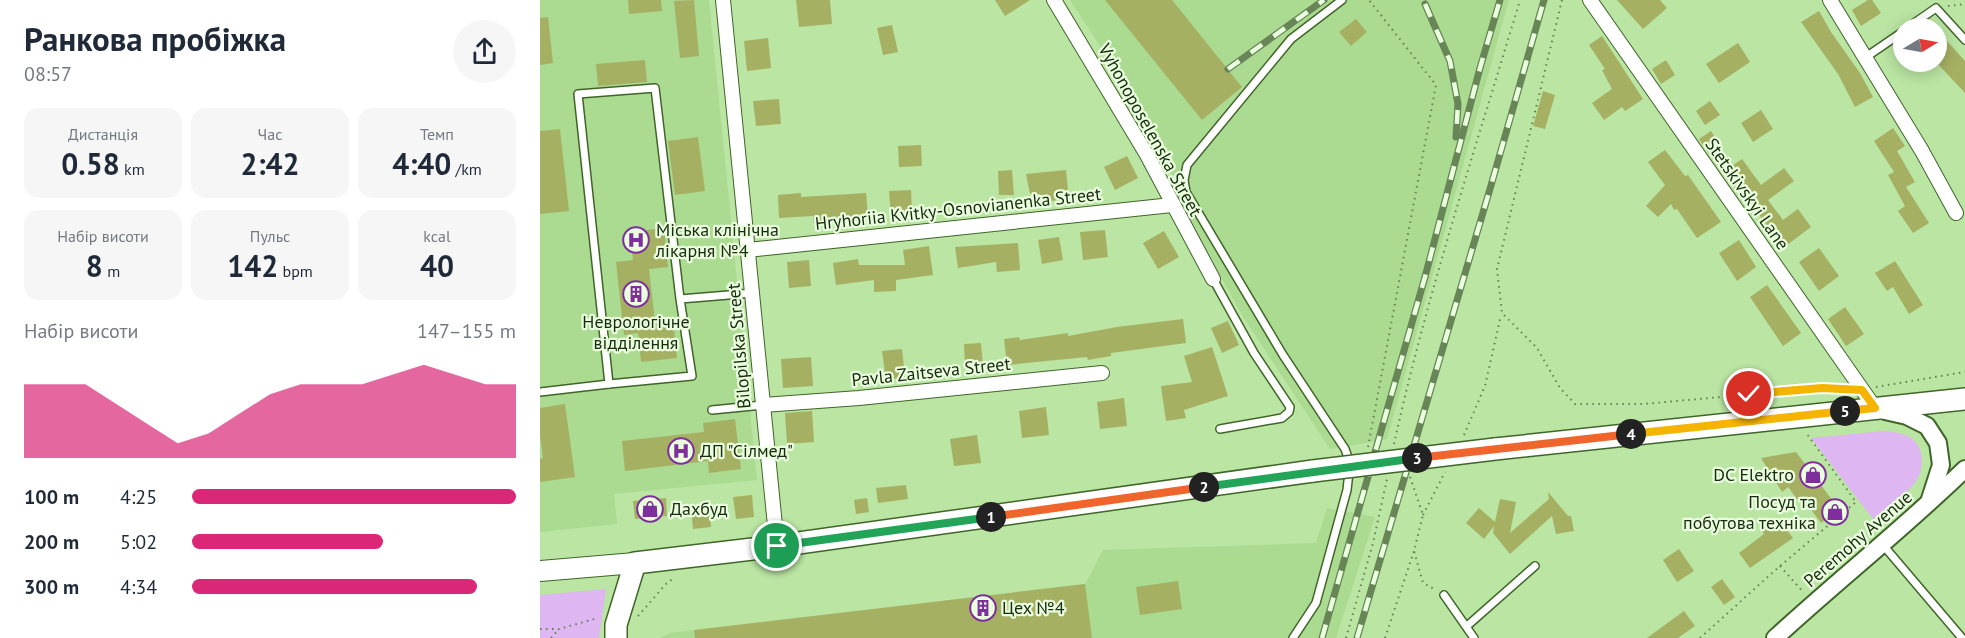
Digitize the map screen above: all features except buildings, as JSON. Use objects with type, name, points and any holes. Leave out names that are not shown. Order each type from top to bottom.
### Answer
[{"type":"main road","points":[[540,571],[635,563],[777,546],[1313,471],[1495,449],[1965,399]]},
{"type":"main road","points":[[616,638],[616,625],[635,563]]},
{"type":"street","name":"Bilopilska Street","points":[[723,0],[777,546]]},
{"type":"street","name":"Vyhonoposelenska Street","points":[[1054,0],[1147,155],[1212,279]]},
{"type":"street","name":"Stetskivskyi Lane","points":[[1590,0],[1875,408]]},
{"type":"street","points":[[1830,0],[1922,151],[1956,213]]},
{"type":"street","name":"Hryhoriia Kvitky-Osnovianenka Street","points":[[748,250],[1172,205]]},
{"type":"street","name":"Pavla Zaitseva Street","points":[[763,405],[871,397],[1102,373]]},
{"type":"street","points":[[1875,408],[1907,416],[1928,426],[1938,443],[1941,465],[1927,505]]},
{"type":"street","name":"Peremohy Avenue","points":[[1775,638],[1965,469]]},
{"type":"lane","points":[[1293,638],[1316,603],[1347,490],[1350,463],[1345,448],[1283,355],[1186,192],[1184,180],[1187,165],[1291,39],[1342,0]]},
{"type":"lane","points":[[1922,18],[1936,8],[1965,40]]},
{"type":"lane","points":[[1866,57],[1893,38]]},
{"type":"lane","points":[[540,392],[692,376],[680,299],[655,88],[578,94],[609,384]]},
{"type":"lane","points":[[1212,279],[1254,353],[1290,407],[1289,412],[1282,418],[1220,429]]},
{"type":"lane","points":[[680,299],[753,292]]},
{"type":"lane","points":[[712,410],[763,405]]},
{"type":"lane","points":[[1882,543],[1962,638]]},
{"type":"lane","points":[[1467,626],[1535,567]]},
{"type":"lane","points":[[1444,595],[1474,638]]},
{"type":"path","points":[[1367,449],[1436,85],[1369,0]]},
{"type":"path","points":[[1393,449],[1410,374],[1468,165],[1520,0]]},
{"type":"path","points":[[1463,436],[1485,386],[1502,314],[1497,269],[1562,0]]},
{"type":"path","points":[[1936,8],[1965,4]]},
{"type":"path","points":[[1502,314],[1538,348],[1560,388],[1575,404],[1643,404],[1822,388],[1862,390]]},
{"type":"path","points":[[1700,638],[1856,502],[1807,436],[1806,430]]},
{"type":"path","points":[[1396,437],[1399,447]]},
{"type":"path","points":[[1385,638],[1414,551],[1423,515],[1448,466]]},
{"type":"path","points":[[1407,469],[1423,515]]},
{"type":"path","points":[[1346,638],[1373,543],[1388,472]]},
{"type":"path","points":[[1414,551],[1423,583],[1444,595]]},
{"type":"path","points":[[1780,566],[1813,603]]},
{"type":"path","points":[[634,621],[666,584],[680,574]]},
{"type":"path","points":[[540,629],[559,629],[605,616]]},
{"type":"path","points":[[551,638],[559,629]]},
{"type":"shaded area","name":"Міська клінічна лікарня №4","points":[[540,0],[709,0],[757,480],[614,494],[617,524],[540,532]]},
{"type":"shaded area","points":[[1070,0],[1509,0],[1387,439],[1330,449],[1242,315],[1170,185],[1173,158]]},
{"type":"shaded area","points":[[1884,431],[1902,434],[1916,442],[1921,453],[1922,465],[1919,476],[1912,486],[1873,519],[1811,438]]},
{"type":"shaded area","points":[[1327,508],[1375,517],[1336,638],[660,638],[670,633],[1085,584],[1103,550],[1316,543]]},
{"type":"shaded area","points":[[606,589],[599,638],[540,638],[540,595]]},
{"type":"railway","points":[[1228,69],[1324,0]]},
{"type":"railway","points":[[1322,638],[1425,277],[1500,0]]},
{"type":"railway","points":[[1357,638],[1544,0]]},
{"type":"railway","points":[[1425,4],[1450,61],[1458,104],[1456,137]]},
{"type":"place","name":"Міська клінічна лікарня №4","points":[[636,240]]},
{"type":"place","name":"Неврологічне відділення","points":[[636,294]]},
{"type":"place","name":"ДП \"Сілмед\"","points":[[681,451]]},
{"type":"place","name":"DC Elektro","points":[[1813,475]]},
{"type":"place","name":"Дахбуд","points":[[650,509]]},
{"type":"place","name":"Посуд та побутова техніка","points":[[1835,512]]},
{"type":"place","name":"Цех №4","points":[[983,608]]},
{"type":"route","points":[[777,546],[1313,471],[1875,408],[1862,390],[1822,388],[1749,394]]}]
